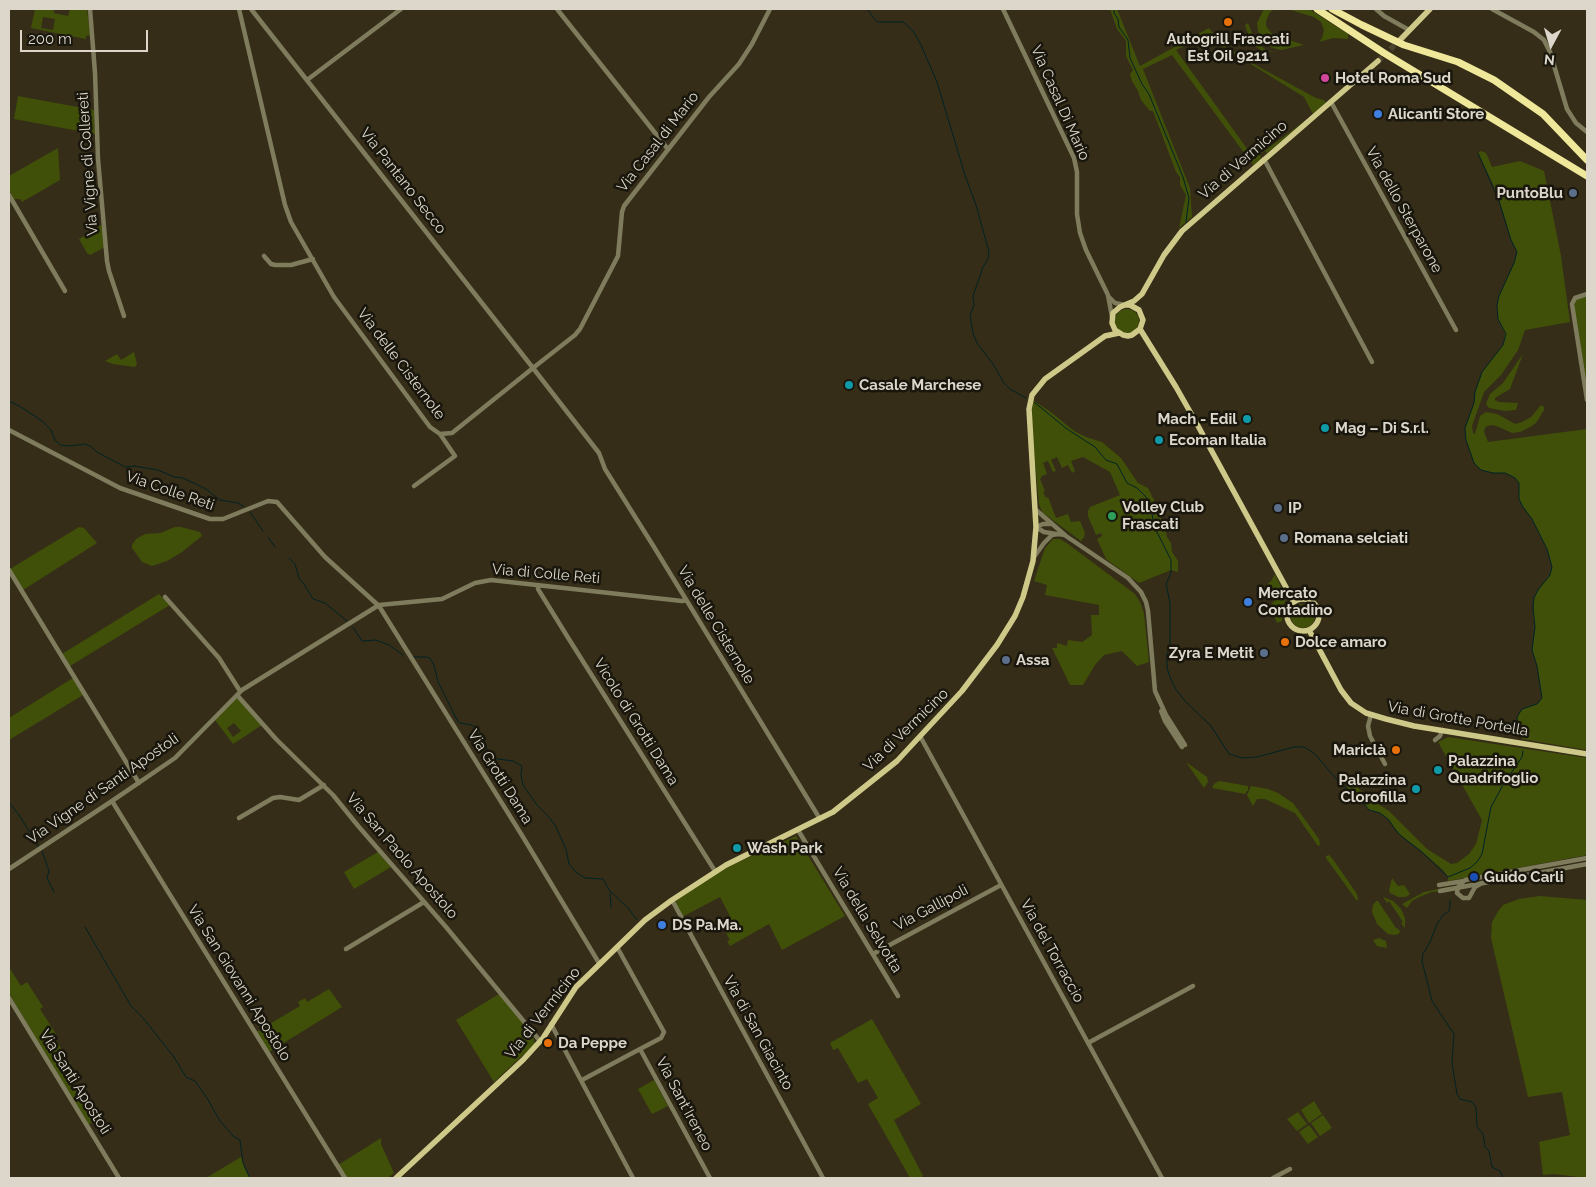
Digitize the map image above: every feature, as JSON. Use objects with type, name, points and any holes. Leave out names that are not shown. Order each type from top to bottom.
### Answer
[{"type":"highway","points":[[1318,9],[1384,53],[1587,176]]},
{"type":"highway","points":[[1332,9],[1362,26],[1404,45],[1462,64],[1494,80],[1540,110],[1587,160]]},
{"type":"main road","points":[[1400,40],[1430,9]]},
{"type":"main road","name":"Via di Vermicino","points":[[1142,315],[1140,302],[1142,294],[1161,260],[1182,231],[1378,61]]},
{"type":"main road","name":"Via di Vermicino","points":[[1125,305],[1134,301],[1142,294]]},
{"type":"main road","points":[[1105,336],[1109,329],[1112,318],[1116,310],[1125,305],[1135,307],[1142,315],[1142,325],[1132,335],[1123,335],[1113,327],[1112,318]]},
{"type":"main road","points":[[1140,329],[1198,424],[1294,602]]},
{"type":"main road","name":"Via di Vermicino","points":[[396,1178],[511,1072],[540,1041],[573,990],[645,920],[715,871],[833,812],[892,765],[962,692],[1015,616],[1023,597],[1034,557],[1036,527],[1029,410],[1032,395],[1045,379],[1105,336],[1119,333]]},
{"type":"main road","points":[[1305,600],[1312,602],[1316,607],[1318,620],[1315,626],[1309,630],[1297,630],[1290,624],[1287,613],[1289,607],[1294,602],[1305,600]]},
{"type":"main road","name":"Via di Grotte Portella","points":[[1309,630],[1343,693],[1354,705],[1371,715],[1399,723],[1587,754]]},
{"type":"street","name":"Via Vigne di Collereti","points":[[90,9],[98,159],[107,261],[124,316]]},
{"type":"street","name":"Via delle Cisternole","points":[[240,9],[280,189],[291,222],[334,297],[430,426],[440,434],[452,433],[533,368],[599,453],[605,469],[820,819]]},
{"type":"street","name":"Via Pantano Secco","points":[[251,9],[533,368]]},
{"type":"street","points":[[307,80],[401,9]]},
{"type":"street","points":[[557,9],[667,148]]},
{"type":"street","name":"Via Casal di Mario","points":[[533,368],[580,329],[618,256],[624,206],[667,148],[739,64],[752,44],[770,9]]},
{"type":"street","name":"Via Casal Di Mario","points":[[1003,9],[1074,158],[1077,175],[1076,206],[1079,229],[1086,250],[1108,295],[1112,318]]},
{"type":"street","points":[[1376,9],[1384,16],[1409,30]]},
{"type":"street","points":[[1492,9],[1534,32],[1544,40],[1550,52],[1568,112],[1576,123],[1587,132]]},
{"type":"street","name":"Via dello Sterparone","points":[[1331,102],[1456,330]]},
{"type":"street","points":[[1264,159],[1372,362]]},
{"type":"street","points":[[9,195],[65,291]]},
{"type":"street","points":[[264,256],[271,264],[276,265],[291,265],[312,260]]},
{"type":"street","points":[[1587,294],[1575,298],[1572,304],[1587,400]]},
{"type":"street","points":[[1108,295],[1115,303],[1125,305]]},
{"type":"street","name":"Via Colle Reti","points":[[9,430],[122,489],[210,520],[223,519],[268,501],[276,502],[328,560],[379,606]]},
{"type":"street","points":[[414,486],[455,456],[440,434]]},
{"type":"street","points":[[1035,509],[1066,536],[1128,578],[1143,597],[1148,614],[1154,686],[1163,717],[1183,746]]},
{"type":"street","points":[[1036,527],[1043,524],[1052,524]]},
{"type":"street","points":[[1036,527],[1044,532],[1066,536]]},
{"type":"street","points":[[1034,557],[1049,538],[1058,534]]},
{"type":"street","points":[[9,570],[139,783]]},
{"type":"street","name":"Via di Colle Reti","points":[[379,606],[442,599],[475,583],[495,580],[686,600]]},
{"type":"street","name":"Vicolo di Grotti Dama","points":[[538,585],[538,589],[562,628],[715,871]]},
{"type":"street","name":"Via San Paolo Apostolo","points":[[166,598],[219,658],[239,693],[276,739],[324,785],[540,1041]]},
{"type":"street","name":"Via Vigne di Santi Apostoli","points":[[9,868],[178,756],[239,693],[379,606]]},
{"type":"street","name":"Via Grotti Dama","points":[[379,606],[518,829],[599,964]]},
{"type":"street","points":[[1371,715],[1368,726],[1369,732],[1385,764]]},
{"type":"street","points":[[1435,740],[1440,736],[1442,730]]},
{"type":"street","name":"Via del Torraccio","points":[[920,736],[1162,1178]]},
{"type":"street","points":[[240,818],[273,798],[280,797],[299,800],[324,785]]},
{"type":"street","name":"Via San Giovanni Apostolo","points":[[112,801],[345,1178]]},
{"type":"street","name":"Via della Selvotta","points":[[798,830],[898,996]]},
{"type":"street","points":[[1439,885],[1587,858]]},
{"type":"street","points":[[1440,891],[1587,864]]},
{"type":"street","points":[[1457,888],[1465,880]]},
{"type":"street","points":[[1457,888],[1458,895],[1468,898],[1475,886],[1482,883]]},
{"type":"street","name":"Via Gallipoli","points":[[873,954],[1001,885]]},
{"type":"street","name":"Via di San Giacinto","points":[[672,900],[823,1178]]},
{"type":"street","points":[[346,949],[424,902]]},
{"type":"street","name":"Via Sant'Ireneo","points":[[617,947],[664,1032],[662,1038],[640,1049],[710,1178]]},
{"type":"street","points":[[1088,1043],[1193,986]]},
{"type":"street","name":"Via Santi Apostoli","points":[[9,998],[119,1178]]},
{"type":"street","points":[[552,1024],[634,1178]]},
{"type":"street","points":[[582,1080],[640,1049]]},
{"type":"street","points":[[1273,1178],[1290,1169]]},
{"type":"green space","points":[[35,9],[52,9],[54,13],[68,16],[70,9],[87,9],[90,35],[86,36],[86,39],[31,28]],"holes":[[[43,17],[55,19],[53,30],[41,28]]]},
{"type":"green space","points":[[1110,9],[1117,9],[1140,66],[1209,28],[1221,44],[1316,98],[1324,100],[1326,103],[1313,114],[1304,97],[1220,45],[1211,33],[1176,50],[1253,157],[1309,118],[1267,153],[1265,151],[1260,154],[1261,159],[1253,165],[1172,55],[1143,69],[1190,188],[1192,217],[1179,228],[1186,195],[1180,185],[1180,177],[1176,172],[1153,111],[1150,111],[1141,100],[1132,81],[1130,74],[1133,70],[1126,56],[1126,41],[1117,29]]},
{"type":"green space","points":[[1264,9],[1275,9],[1270,12],[1266,21],[1266,26],[1272,34],[1304,45],[1281,50],[1266,44],[1261,39],[1257,23]]},
{"type":"green space","points":[[1287,9],[1309,9],[1348,34],[1348,39],[1333,38],[1319,42],[1324,30],[1321,22],[1314,17]]},
{"type":"green space","points":[[1248,23],[1255,40],[1267,51],[1275,52],[1268,52],[1261,50],[1255,46],[1245,25]]},
{"type":"green space","points":[[18,96],[94,110],[95,134],[14,119]]},
{"type":"green space","points":[[58,148],[60,180],[22,202],[20,199],[14,199],[9,190],[9,176]]},
{"type":"green space","points":[[1481,151],[1486,153],[1492,167],[1520,161],[1544,171],[1561,256],[1570,322],[1525,330],[1518,350],[1501,375],[1484,392],[1472,426],[1473,433],[1475,434],[1480,416],[1486,412],[1497,414],[1515,424],[1522,422],[1531,417],[1541,405],[1544,407],[1544,410],[1536,423],[1520,432],[1512,433],[1492,425],[1487,426],[1484,432],[1488,442],[1587,429],[1587,750],[1522,739],[1517,717],[1522,709],[1537,704],[1542,698],[1537,666],[1532,650],[1535,627],[1533,613],[1534,598],[1550,575],[1552,567],[1547,549],[1532,519],[1519,499],[1519,483],[1515,478],[1505,473],[1481,470],[1474,463],[1466,440],[1465,428],[1482,372],[1503,345],[1505,334],[1498,319],[1497,305],[1517,252],[1511,240],[1493,184],[1478,153]]},
{"type":"green space","points":[[101,225],[105,247],[90,255],[79,239]]},
{"type":"green space","points":[[1587,296],[1587,387],[1574,306],[1576,300]]},
{"type":"green space","points":[[1127,309],[1136,312],[1139,321],[1136,330],[1127,333],[1118,330],[1115,321],[1118,312]]},
{"type":"green space","points":[[134,352],[137,364],[135,367],[105,361],[117,354],[121,360]]},
{"type":"green space","points":[[1523,354],[1510,389],[1495,398],[1499,402],[1518,403],[1516,410],[1505,411],[1489,408],[1486,404],[1490,394],[1503,383]]},
{"type":"green space","points":[[1033,400],[1074,431],[1102,442],[1121,458],[1138,483],[1148,488],[1161,514],[1161,521],[1171,543],[1172,552],[1178,561],[1178,572],[1171,570],[1139,583],[1106,559],[1097,539],[1102,536],[1101,533],[1096,535],[1088,516],[1088,511],[1090,507],[1120,495],[1110,472],[1083,457],[1071,461],[1075,471],[1072,473],[1068,465],[1062,468],[1057,457],[1051,460],[1056,471],[1053,472],[1048,461],[1043,463],[1047,474],[1040,479],[1045,491],[1043,492],[1046,498],[1048,497],[1056,518],[1068,514],[1071,522],[1080,521],[1085,533],[1084,537],[1081,541],[1042,512],[1039,504],[1031,420]]},
{"type":"green space","points":[[79,527],[84,528],[97,543],[23,590],[10,569]]},
{"type":"green space","points":[[175,527],[200,532],[202,536],[167,561],[152,566],[142,562],[132,548],[136,539],[145,534],[160,533]]},
{"type":"green space","points":[[1053,539],[1060,539],[1068,544],[1135,594],[1144,613],[1149,662],[1137,666],[1122,651],[1104,655],[1095,665],[1083,685],[1070,685],[1052,648],[1057,648],[1057,643],[1067,646],[1068,640],[1082,642],[1092,635],[1091,615],[1099,615],[1099,605],[1045,595],[1047,585],[1034,581],[1045,548]]},
{"type":"green space","points":[[1275,574],[1286,598],[1282,611],[1282,621],[1277,623],[1271,605],[1274,601],[1272,595],[1264,587]]},
{"type":"green space","points":[[159,594],[170,605],[70,666],[62,654]]},
{"type":"green space","points":[[1303,604],[1312,607],[1315,616],[1312,625],[1303,628],[1294,625],[1291,616],[1294,607]]},
{"type":"green space","points":[[73,678],[83,695],[9,740],[9,718]]},
{"type":"green space","points":[[235,698],[240,700],[262,725],[233,744],[215,720]],"holes":[[[234,723],[241,731],[233,737],[227,728]]]},
{"type":"green space","points":[[1448,737],[1587,758],[1587,855],[1448,881],[1448,877],[1443,870],[1400,835],[1389,820],[1380,813],[1369,810],[1346,787],[1348,785],[1355,785],[1370,799],[1389,811],[1427,849],[1451,864],[1457,863],[1469,854],[1476,844],[1482,820],[1438,742]]},
{"type":"green space","points":[[1186,762],[1207,777],[1208,782],[1204,788]]},
{"type":"green space","points":[[1219,781],[1248,786],[1248,790],[1245,794],[1212,788]]},
{"type":"green space","points":[[1251,786],[1278,793],[1293,803],[1319,839],[1320,845],[1318,846],[1295,813],[1265,799],[1257,799],[1253,806],[1247,795]]},
{"type":"green space","points":[[796,836],[845,916],[782,950],[769,924],[730,946],[727,941],[730,940],[721,924],[731,918],[720,897],[682,917],[676,906],[676,899],[725,868]]},
{"type":"green space","points":[[378,852],[391,867],[354,889],[344,872]]},
{"type":"green space","points":[[1329,855],[1357,894],[1357,901],[1326,858]]},
{"type":"green space","points":[[1392,878],[1398,886],[1404,885],[1410,894],[1406,897],[1398,897],[1390,893]]},
{"type":"green space","points":[[1448,887],[1447,890],[1432,892],[1419,897],[1412,901],[1407,908],[1402,904],[1424,892]]},
{"type":"green space","points":[[1540,896],[1587,900],[1587,1178],[1554,1174],[1543,1175],[1539,1142],[1570,1135],[1562,1092],[1528,1097],[1491,938],[1492,922],[1503,905],[1519,899]]},
{"type":"green space","points":[[1383,897],[1393,901],[1401,909],[1405,918],[1405,928],[1389,901],[1387,903]]},
{"type":"green space","points":[[1376,901],[1378,901],[1400,931],[1399,934],[1388,934],[1377,924],[1372,912]]},
{"type":"green space","points":[[1379,938],[1386,941],[1387,948],[1377,946],[1373,940]]},
{"type":"green space","points":[[9,967],[21,986],[27,982],[43,1007],[40,1009],[56,1034],[56,1040],[79,1078],[71,1083],[95,1121],[88,1125],[9,993]]},
{"type":"green space","points":[[329,989],[342,1007],[269,1052],[256,1032],[300,1006],[298,1002],[305,998],[307,1002]]},
{"type":"green space","points":[[499,994],[531,1030],[535,1044],[494,1082],[456,1020]]},
{"type":"green space","points":[[872,1019],[921,1104],[894,1120],[923,1176],[920,1178],[910,1178],[868,1104],[878,1098],[867,1079],[858,1083],[838,1048],[833,1050],[830,1043]]},
{"type":"green space","points":[[654,1080],[668,1106],[652,1114],[638,1089]]},
{"type":"green space","points":[[1314,1101],[1322,1114],[1309,1123],[1301,1110]]},
{"type":"green space","points":[[1298,1112],[1307,1124],[1297,1131],[1287,1119]]},
{"type":"green space","points":[[1323,1115],[1332,1128],[1320,1136],[1311,1123]]},
{"type":"green space","points":[[1309,1125],[1318,1137],[1308,1144],[1299,1132]]},
{"type":"green space","points":[[381,1138],[381,1144],[394,1173],[388,1178],[347,1178],[338,1165]]},
{"type":"green space","points":[[241,1157],[250,1178],[206,1178]]},
{"type":"waterway","points":[[867,9],[877,22],[903,22],[913,31],[937,82],[989,252],[973,296],[974,305],[970,315],[973,333],[977,343],[993,364],[1004,383],[1010,389],[1026,398]]},
{"type":"waterway","points":[[1114,9],[1119,27],[1128,40],[1130,58],[1142,84],[1149,94],[1183,177],[1189,198],[1186,222]]},
{"type":"waterway","points":[[1478,153],[1499,201],[1511,240],[1517,252],[1497,305],[1498,319],[1506,334],[1503,345],[1482,372],[1465,428],[1466,440],[1474,463],[1481,470],[1505,473],[1515,478],[1519,483],[1519,499],[1532,519],[1547,549],[1552,567],[1550,575],[1534,598],[1533,607],[1535,627],[1532,650],[1537,666],[1542,698],[1537,704],[1522,709],[1517,717],[1518,728],[1522,736]]},
{"type":"waterway","points":[[9,401],[42,421],[51,430],[55,440],[60,445],[85,444],[125,467],[134,466],[158,470],[174,477],[183,478],[206,489],[220,500],[238,503],[244,507]]},
{"type":"waterway","points":[[1034,402],[1067,429],[1095,447],[1106,460],[1117,464],[1127,483],[1137,488],[1146,497],[1154,526],[1171,560],[1171,573],[1166,584],[1170,603],[1170,647],[1167,654],[1167,668],[1175,688],[1185,701],[1211,726],[1229,754],[1242,758],[1257,757],[1294,747],[1304,747],[1314,753],[1339,782],[1359,798],[1369,810],[1380,813],[1389,820],[1400,835],[1423,853],[1448,877],[1470,868],[1482,854],[1491,807],[1522,757],[1523,751]]},
{"type":"waterway","points":[[250,512],[263,531]]},
{"type":"waterway","points":[[268,537],[275,547]]},
{"type":"waterway","points":[[289,558],[295,564],[299,578],[313,599],[325,603],[347,621]]},
{"type":"waterway","points":[[353,627],[362,641],[376,640],[389,645],[403,655]]},
{"type":"waterway","points":[[414,657],[430,658],[434,665],[438,682],[457,720],[460,723],[472,725],[479,730],[490,756],[513,761],[522,766],[523,785],[537,805],[555,825],[566,849],[569,864],[577,873],[585,878],[603,879],[610,891],[629,909],[637,920]]},
{"type":"waterway","points":[[9,802],[39,847]]},
{"type":"waterway","points":[[42,851],[49,871],[47,878],[54,892]]},
{"type":"waterway","points":[[610,893],[611,907]]},
{"type":"waterway","points":[[1450,900],[1449,911],[1443,915],[1437,924],[1423,954],[1422,961],[1432,1001],[1454,1034],[1452,1063],[1457,1094],[1460,1099],[1472,1102],[1476,1107],[1477,1127],[1483,1134],[1492,1167],[1500,1171],[1503,1178]]},
{"type":"waterway","points":[[85,927],[131,1006],[144,1019],[174,1057],[186,1077],[195,1081],[220,1121],[233,1136],[240,1140],[243,1163],[250,1178]]},
{"type":"tunnel","points":[[1378,61],[1400,40]]},
{"type":"place","name":"Autogrill Frascati Est Oil 9211","points":[[1228,22]]},
{"type":"place","name":"Hotel Roma Sud","points":[[1325,78]]},
{"type":"place","name":"Alicanti Store","points":[[1378,114]]},
{"type":"place","name":"PuntoBlu","points":[[1573,193]]},
{"type":"place","name":"Casale Marchese","points":[[849,385]]},
{"type":"place","name":"Mach - Edil","points":[[1247,419]]},
{"type":"place","name":"Mag – Di S.r.l.","points":[[1325,428]]},
{"type":"place","name":"Ecoman Italia","points":[[1159,440]]},
{"type":"place","name":"IP","points":[[1278,508]]},
{"type":"place","name":"Volley Club Frascati","points":[[1112,516]]},
{"type":"place","name":"Romana selciati","points":[[1284,538]]},
{"type":"place","name":"Mercato Contadino","points":[[1248,602]]},
{"type":"place","name":"Dolce amaro","points":[[1285,642]]},
{"type":"place","name":"Zyra E Metit","points":[[1264,653]]},
{"type":"place","name":"Assa","points":[[1006,660]]},
{"type":"place","name":"Mariclà","points":[[1396,750]]},
{"type":"place","name":"Palazzina Quadrifoglio","points":[[1438,770]]},
{"type":"place","name":"Palazzina Clorofilla","points":[[1416,789]]},
{"type":"place","name":"Wash Park","points":[[737,848]]},
{"type":"place","name":"Guido Carli","points":[[1474,877]]},
{"type":"place","name":"DS Pa.Ma.","points":[[662,925]]},
{"type":"place","name":"Da Peppe","points":[[548,1043]]}]
